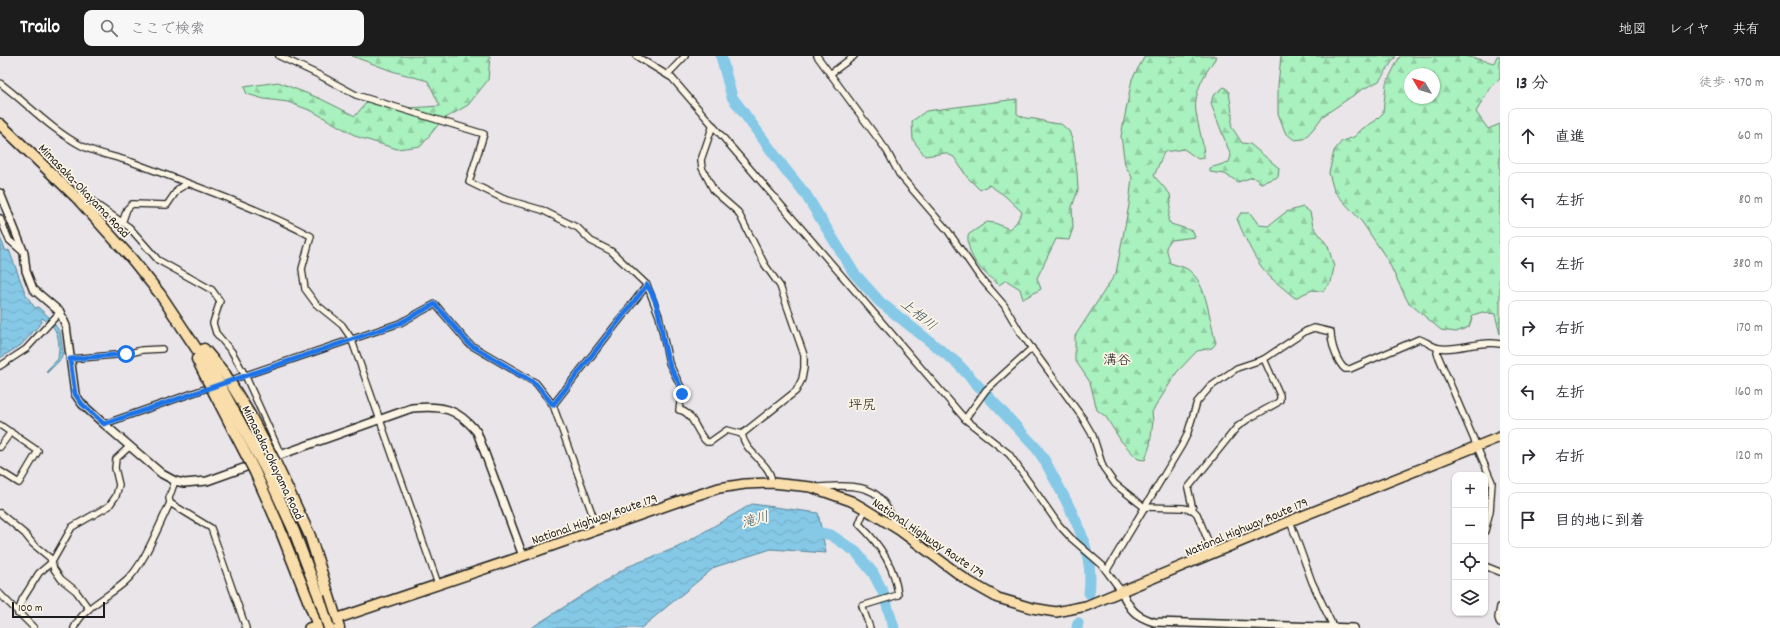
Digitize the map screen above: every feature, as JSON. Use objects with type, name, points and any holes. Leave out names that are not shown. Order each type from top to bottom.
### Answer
[{"type":"highway","name":"Mimasaka-Okayama Road","points":[[0,124],[76,197],[115,238],[149,280],[177,320],[265,468],[294,531],[329,628]]},
{"type":"highway","name":"Mimasaka-Okayama Road","points":[[0,133],[88,219],[177,320]]},
{"type":"highway","points":[[214,380],[250,415],[278,458],[310,536],[338,624]]},
{"type":"highway","points":[[214,380],[251,469],[278,524],[315,627]]},
{"type":"highway","name":"National Highway Route 179","points":[[315,627],[338,624],[438,584],[719,488],[745,484],[772,484],[812,487],[851,501],[899,530],[968,581],[998,598],[1032,608],[1056,612],[1086,606],[1122,592],[1290,521],[1500,437]]},
{"type":"street","points":[[279,56],[319,75],[356,96],[484,134],[470,182],[504,199],[542,210],[578,228],[592,241],[611,251],[647,285],[659,316],[669,363],[682,389],[680,410],[686,412],[690,416],[703,439],[707,442],[710,442],[727,430],[742,434],[750,450],[770,473],[772,484]]},
{"type":"street","points":[[636,56],[668,74],[965,419],[1009,454],[1059,525],[1107,570],[1132,610],[1141,618],[1154,622],[1354,628]]},
{"type":"street","points":[[668,74],[685,56]]},
{"type":"street","points":[[817,56],[887,151],[899,174],[948,231],[979,276],[1004,305],[1020,332],[1082,416],[1092,436],[1103,467],[1115,484],[1144,507],[1183,508],[1193,510]]},
{"type":"street","points":[[830,74],[854,56]]},
{"type":"street","points":[[0,83],[53,127],[81,145],[100,154],[131,162],[282,221],[310,236],[302,269],[305,290],[316,304],[342,325],[352,338],[438,584]]},
{"type":"street","points":[[713,125],[701,160],[702,168],[714,191],[738,212],[765,265],[780,286],[804,354],[802,379],[796,391],[742,434]]},
{"type":"street","points":[[122,223],[127,209],[132,204],[167,205],[178,189],[187,184]]},
{"type":"street","points":[[81,191],[97,205],[128,227],[158,260],[212,290],[218,295],[220,301],[219,308],[213,323],[216,333],[232,352],[245,375],[278,458]]},
{"type":"street","points":[[0,192],[24,253],[26,271],[33,289],[60,312],[66,326],[75,394],[82,404],[129,447],[162,474],[175,481],[184,483],[207,481],[251,469],[412,408],[434,406],[453,411],[469,422],[477,432],[523,556]]},
{"type":"street","points":[[0,218],[9,240],[24,253]]},
{"type":"street","points":[[553,405],[647,285]]},
{"type":"street","points":[[104,424],[214,380],[245,375],[400,323],[435,304],[469,344],[536,384],[553,405],[598,530]]},
{"type":"street","points":[[0,366],[26,349],[60,312]]},
{"type":"street","points":[[1107,570],[1180,449],[1187,435],[1194,408],[1210,387],[1237,368],[1264,358],[1306,331],[1314,328],[1331,332],[1331,338],[1338,360],[1345,369],[1357,366],[1419,339],[1438,348],[1450,348],[1485,342],[1500,344]]},
{"type":"street","points":[[965,419],[986,390],[1032,348]]},
{"type":"street","points":[[1438,348],[1437,354],[1492,482],[1488,519]]},
{"type":"street","points":[[70,359],[162,349]]},
{"type":"street","points":[[1213,553],[1197,514],[1193,510],[1188,488],[1217,450],[1242,422],[1280,400],[1280,395],[1264,358]]},
{"type":"street","points":[[0,425],[38,451],[19,483],[0,471]]},
{"type":"street","points":[[0,447],[11,432]]},
{"type":"street","points":[[18,614],[22,600],[38,573],[52,562],[72,527],[109,506],[116,496],[119,485],[115,468],[116,459],[129,447]]},
{"type":"street","points":[[74,628],[78,619],[89,609],[127,580],[147,552],[170,503],[169,498],[175,481]]},
{"type":"street","points":[[812,487],[842,486],[865,489],[878,495],[885,504],[899,530]]},
{"type":"street","points":[[170,503],[211,528],[246,628]]},
{"type":"street","points":[[865,509],[859,524],[872,537],[887,560],[896,580],[898,595],[862,606],[870,628]]},
{"type":"street","points":[[0,513],[20,529],[33,544],[50,558],[61,579],[76,591],[89,609]]},
{"type":"street","points":[[1290,521],[1312,582],[1332,627]]},
{"type":"street","points":[[1488,567],[1500,572]]},
{"type":"street","points":[[0,594],[18,614],[34,628]]},
{"type":"street","points":[[1500,607],[1498,618],[1500,624]]},
{"type":"green space","points":[[352,56],[490,56],[488,80],[468,105],[442,120],[421,146],[397,149],[358,137],[312,111],[288,102],[264,99],[247,94],[244,87],[278,82],[321,99],[355,116],[366,103],[366,98],[409,108],[440,106],[428,81],[392,71]]},
{"type":"green space","points":[[1145,56],[1217,56],[1201,82],[1196,97],[1196,112],[1204,158],[1198,159],[1184,149],[1164,152],[1154,176],[1170,194],[1171,202],[1168,220],[1171,224],[1193,231],[1195,237],[1171,240],[1166,247],[1170,263],[1187,269],[1194,275],[1199,283],[1207,303],[1216,343],[1212,348],[1197,351],[1177,372],[1152,412],[1153,421],[1150,445],[1145,460],[1138,459],[1121,441],[1106,417],[1097,410],[1090,382],[1075,360],[1075,336],[1116,273],[1129,205],[1132,177],[1125,165],[1121,136],[1132,79]]},
{"type":"green space","points":[[1281,56],[1396,56],[1379,81],[1361,90],[1323,116],[1304,139],[1294,140],[1285,132],[1278,113],[1278,85]]},
{"type":"green space","points":[[1400,56],[1465,56],[1494,63],[1497,56],[1500,56],[1500,79],[1491,86],[1476,112],[1488,129],[1500,124],[1500,334],[1495,314],[1482,312],[1473,315],[1469,327],[1456,332],[1441,330],[1408,302],[1387,259],[1362,222],[1334,191],[1329,173],[1334,151],[1342,141],[1354,137],[1383,113],[1386,84]]},
{"type":"green space","points":[[1224,87],[1229,91],[1232,114],[1231,126],[1242,143],[1250,144],[1279,168],[1278,177],[1261,183],[1253,177],[1238,182],[1225,174],[1210,172],[1210,168],[1229,162],[1231,156],[1211,104],[1213,96]]},
{"type":"green space","points":[[1017,99],[1017,114],[1026,118],[1061,124],[1069,131],[1073,142],[1078,190],[1072,207],[1073,228],[1069,240],[1056,239],[1037,278],[1041,289],[1023,299],[1020,289],[1006,280],[999,285],[981,269],[973,258],[968,243],[968,235],[987,222],[995,223],[1009,229],[1016,223],[1022,212],[1004,195],[989,185],[980,190],[967,177],[954,157],[945,153],[925,156],[913,140],[912,121],[926,111]]},
{"type":"green space","points":[[1303,207],[1310,212],[1313,226],[1328,246],[1334,267],[1331,282],[1323,291],[1312,290],[1295,298],[1265,272],[1251,250],[1237,219],[1241,213],[1250,213],[1259,225],[1268,226],[1286,212]]},
{"type":"water","points":[[0,238],[6,251],[9,250],[26,295],[35,308],[38,307],[50,318],[60,332],[63,353],[60,360],[47,373],[46,371],[58,359],[59,341],[56,331],[42,318],[42,322],[21,345],[0,358]]},
{"type":"water","points":[[752,504],[818,513],[826,553],[771,549],[715,567],[641,628],[531,628],[627,567],[678,547]]},
{"type":"waterway","name":"上相川","points":[[721,56],[732,97],[806,195],[854,273],[880,302],[957,363],[1037,449],[1045,461],[1078,524],[1088,558],[1090,575],[1089,593]]},
{"type":"waterway","name":"滝川","points":[[809,530],[831,535],[856,552],[873,573],[883,592],[894,628]]},
{"type":"waterway","name":"上相川","points":[[1077,628],[1078,623]]},
{"type":"district","name":"溝谷","points":[[1117,359]]},
{"type":"district","name":"坪尻","points":[[862,404]]},
{"type":"route","points":[[126,354],[70,359],[75,394],[82,404],[104,424],[352,338],[400,323],[435,304],[469,344],[536,384],[553,405],[647,285],[659,316],[661,333],[669,363],[682,389],[682,394]]}]
